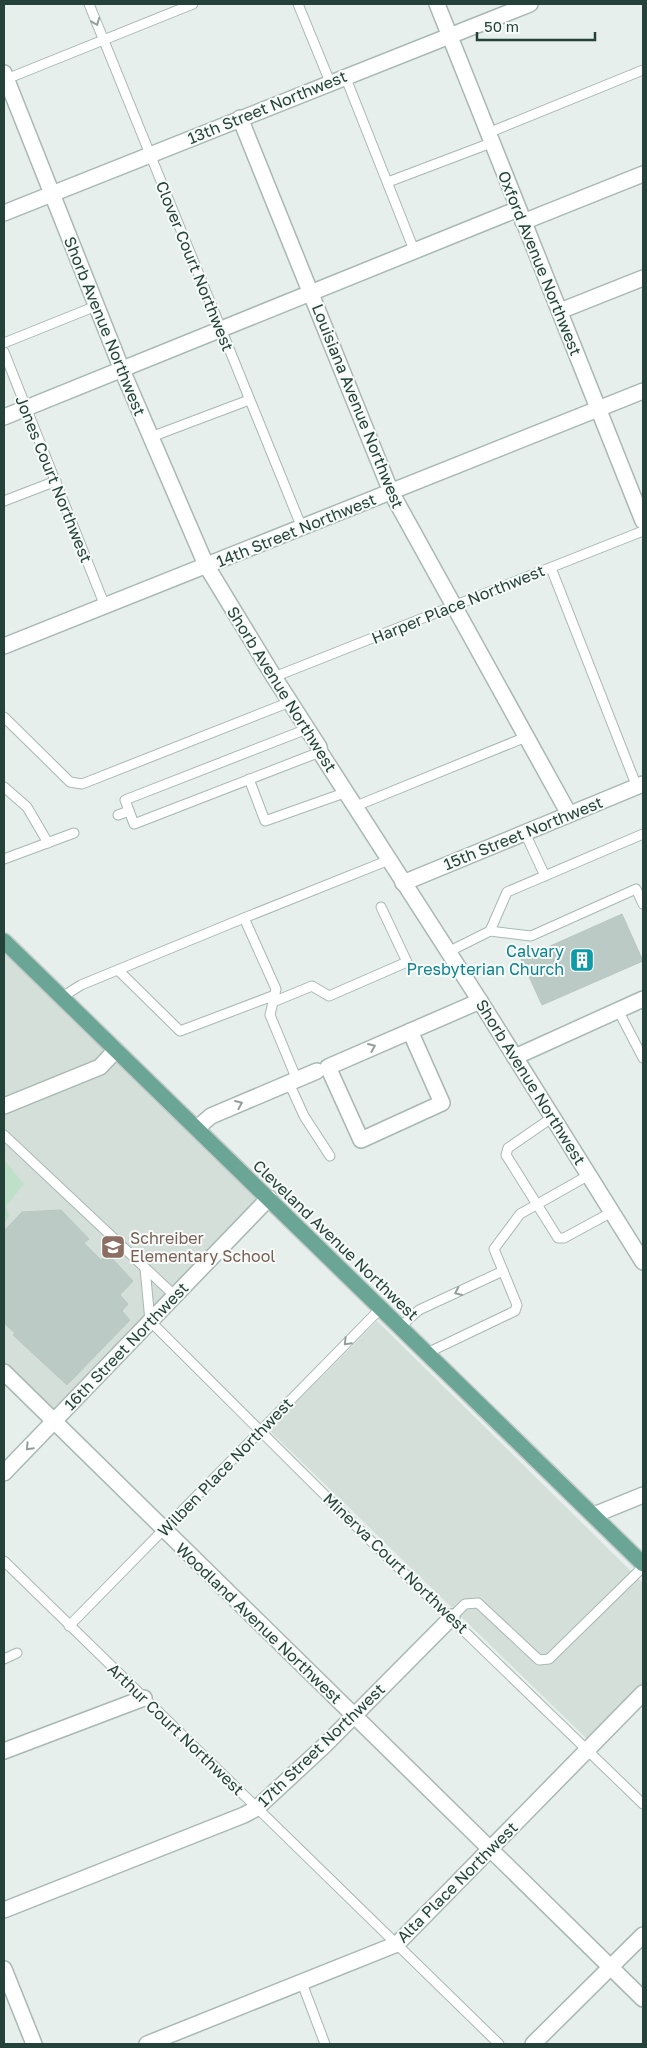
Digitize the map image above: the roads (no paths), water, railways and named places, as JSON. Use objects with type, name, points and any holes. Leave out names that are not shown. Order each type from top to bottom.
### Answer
[{"type":"main road","name":"Cleveland Avenue Northwest","points":[[4,941],[594,1515],[643,1566]]},
{"type":"street","name":"Oxford Avenue Northwest","points":[[437,4],[643,521]]},
{"type":"street","name":"13th Street Northwest","points":[[4,213],[530,4]]},
{"type":"street","name":"Shorb Avenue Northwest","points":[[4,77],[122,370],[206,565],[320,752],[480,1001],[643,1262]]},
{"type":"street","name":"Louisiana Avenue Northwest","points":[[240,118],[390,492],[452,607],[569,814]]},
{"type":"street","points":[[4,417],[220,331],[414,250],[643,174]]},
{"type":"street","points":[[560,312],[643,278]]},
{"type":"street","name":"14th Street Northwest","points":[[4,646],[643,391]]},
{"type":"street","name":"15th Street Northwest","points":[[403,883],[640,785]]},
{"type":"street","points":[[515,1057],[643,999]]},
{"type":"street","points":[[198,1128],[211,1116],[480,1001]]},
{"type":"street","points":[[322,1069],[361,1140],[442,1104],[410,1031]]},
{"type":"street","points":[[4,1106],[100,1067],[116,1050]]},
{"type":"street","name":"16th Street Northwest","points":[[4,1473],[269,1198]]},
{"type":"street","name":"Woodland Avenue Northwest","points":[[4,1372],[643,1999]]},
{"type":"street","points":[[594,1515],[643,1495]]},
{"type":"street","name":"17th Street Northwest","points":[[4,1910],[244,1816],[257,1808],[281,1788],[452,1617]]},
{"type":"street","name":"Alta Place Northwest","points":[[147,2044],[397,1944],[643,1693]]},
{"type":"street","points":[[4,1751],[144,1698]]},
{"type":"street","points":[[533,2044],[643,1935]]},
{"type":"street","points":[[4,1969],[34,2044]]},
{"type":"lane","name":"Clover Court Northwest","points":[[89,4],[220,331],[302,528]]},
{"type":"lane","points":[[4,77],[193,4]]},
{"type":"lane","points":[[298,4],[330,82]]},
{"type":"lane","points":[[388,182],[643,70]]},
{"type":"lane","points":[[345,76],[414,250]]},
{"type":"lane","points":[[4,343],[96,306]]},
{"type":"lane","name":"Jones Court Northwest","points":[[4,352],[105,606]]},
{"type":"lane","points":[[151,437],[249,400]]},
{"type":"lane","points":[[4,501],[56,481]]},
{"type":"lane","name":"Harper Place Northwest","points":[[274,677],[643,531]]},
{"type":"lane","points":[[551,568],[640,785]]},
{"type":"lane","points":[[4,717],[74,784],[82,784],[290,702]]},
{"type":"lane","points":[[307,729],[125,800],[134,824],[320,752]]},
{"type":"lane","points":[[356,806],[526,737]]},
{"type":"lane","points":[[249,779],[265,821],[347,792]]},
{"type":"lane","points":[[4,787],[27,807],[48,843]]},
{"type":"lane","points":[[118,816],[129,811]]},
{"type":"lane","points":[[4,859],[74,833]]},
{"type":"lane","points":[[525,833],[545,876]]},
{"type":"lane","points":[[490,931],[507,892],[643,834]]},
{"type":"lane","points":[[62,997],[81,985],[389,860]]},
{"type":"lane","points":[[448,952],[490,931],[531,936],[636,888],[643,904]]},
{"type":"lane","points":[[118,970],[180,1031],[312,986],[329,996],[407,962],[381,907]]},
{"type":"lane","points":[[244,918],[276,990],[270,1015],[304,1116],[330,1156]]},
{"type":"lane","points":[[618,1010],[643,1058]]},
{"type":"lane","points":[[553,1117],[508,1148],[506,1155],[558,1238],[564,1238],[612,1212]]},
{"type":"lane","points":[[4,1135],[174,1295]]},
{"type":"lane","points":[[427,1353],[515,1310],[517,1304],[494,1249],[520,1214],[589,1175]]},
{"type":"lane","points":[[146,1268],[150,1321]]},
{"type":"lane","points":[[400,1326],[419,1310],[503,1271]]},
{"type":"lane","name":"Wilben Place Northwest","points":[[69,1626],[381,1308]]},
{"type":"lane","name":"Minerva Court Northwest","points":[[150,1321],[374,1544],[588,1748],[643,1804]]},
{"type":"lane","name":"Arthur Court Northwest","points":[[4,1561],[499,2044]]},
{"type":"lane","points":[[452,1617],[465,1604],[478,1603],[539,1660],[549,1659],[643,1566]]},
{"type":"lane","points":[[4,1659],[17,1654]]},
{"type":"lane","points":[[302,1983],[325,2044]]},
{"type":"place","name":"Calvary Presbyterian Church","points":[[582,960]]},
{"type":"place","name":"Schreiber Elementary School","points":[[113,1247]]}]
